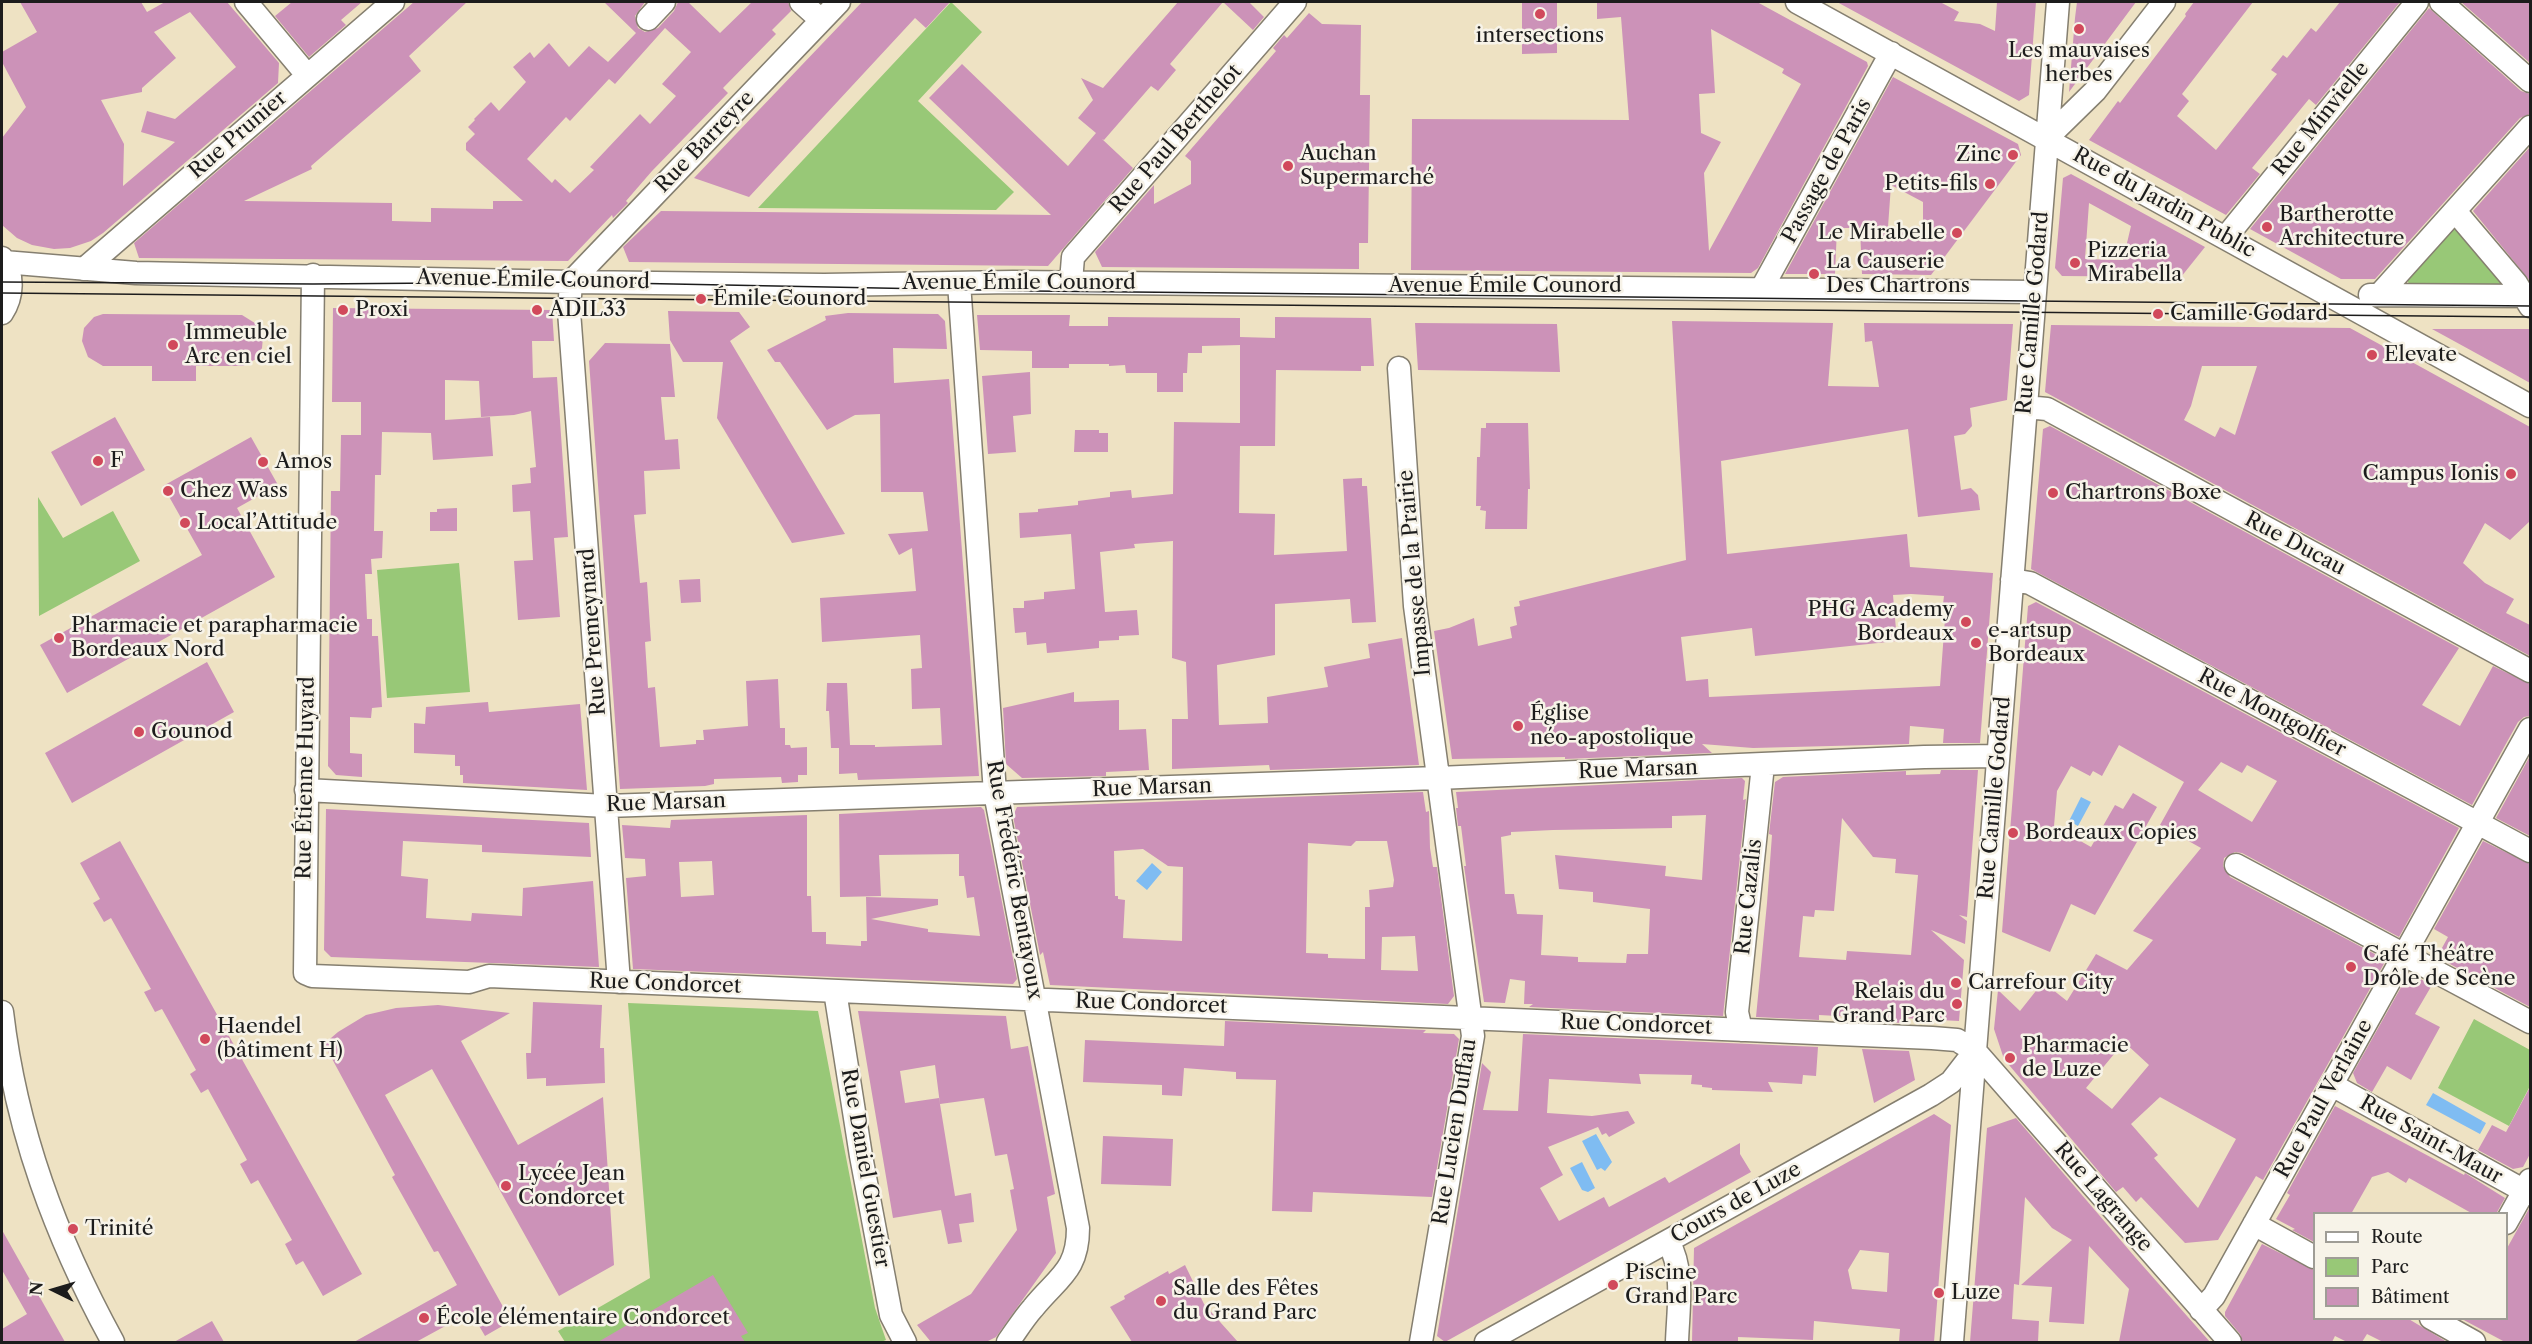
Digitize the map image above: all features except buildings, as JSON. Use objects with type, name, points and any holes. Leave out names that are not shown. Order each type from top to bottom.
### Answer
[{"type":"street","points":[[246,2],[307,75]]},
{"type":"street","name":"Rue Prunier","points":[[84,269],[393,2]]},
{"type":"street","points":[[648,19],[664,2]]},
{"type":"street","points":[[801,2],[821,20]]},
{"type":"street","name":"Rue Barreyre","points":[[571,282],[839,2]]},
{"type":"street","name":"Rue Paul Berthelot","points":[[1071,282],[1073,257],[1295,2]]},
{"type":"street","name":"Rue du Jardin Public","points":[[1797,2],[2530,406]]},
{"type":"street","name":"Rue Camille Godard","points":[[1952,1342],[2058,2]]},
{"type":"street","points":[[2047,138],[2095,90],[2164,2]]},
{"type":"street","name":"Rue Minvielle","points":[[2226,237],[2416,2]]},
{"type":"street","points":[[2441,2],[2530,81]]},
{"type":"street","name":"Passage de Paris","points":[[1762,288],[1892,53]]},
{"type":"street","points":[[2379,295],[2530,127]]},
{"type":"street","points":[[2455,211],[2528,300]]},
{"type":"street","points":[[2,313],[11,293],[9,272],[3,260]]},
{"type":"street","name":"Avenue Émile Counord","points":[[3,260],[136,273],[571,282],[816,285],[1071,282],[2035,292]]},
{"type":"street","name":"Rue Étienne Huyard","points":[[313,275],[304,965],[305,973],[324,976]]},
{"type":"street","name":"Rue Premeynard","points":[[571,282],[569,311],[619,982]]},
{"type":"street","name":"Rue Frédéric Bentayoux","points":[[959,283],[995,793],[1078,1228],[1075,1257],[1064,1276],[1033,1308],[1008,1342]]},
{"type":"street","points":[[2330,295],[2528,300]]},
{"type":"street","name":"Impasse de la Prairie","points":[[1399,368],[1415,606],[1438,778]]},
{"type":"street","name":"Rue Ducau","points":[[2026,407],[2046,410],[2530,671]]},
{"type":"street","name":"Rue Montgolfier","points":[[2012,580],[2030,583],[2530,851]]},
{"type":"street","name":"Rue Paul Verlaine","points":[[2202,1310],[2214,1296],[2530,729]]},
{"type":"street","name":"Rue Marsan","points":[[306,790],[606,806],[1438,778],[1924,757],[1998,756]]},
{"type":"street","name":"Rue Cazalis","points":[[1741,1030],[1737,1012],[1763,765]]},
{"type":"street","name":"Rue Lucien Duffau","points":[[1422,1342],[1473,1036],[1438,778]]},
{"type":"street","points":[[2236,865],[2530,1022]]},
{"type":"street","name":"Rue Condorcet","points":[[324,976],[469,982],[489,976],[1932,1038],[1957,1041],[1975,1051]]},
{"type":"street","name":"Rue Daniel Guestier","points":[[835,991],[861,1156],[891,1315],[905,1342]]},
{"type":"street","points":[[2,1012],[11,1073],[27,1142],[53,1220],[87,1295],[112,1342]]},
{"type":"street","name":"Cours de Luze","points":[[1486,1342],[1941,1089],[1951,1082],[1975,1051]]},
{"type":"street","name":"Rue Lagrange","points":[[1975,1051],[2230,1342]]},
{"type":"street","name":"Rue Saint-Maur","points":[[2332,1086],[2528,1188]]},
{"type":"street","points":[[2508,1220],[2528,1188]]},
{"type":"street","points":[[2254,1224],[2313,1256]]},
{"type":"street","points":[[1668,1241],[1676,1257],[1678,1274],[1677,1342]]},
{"type":"street","points":[[2443,1327],[2474,1342]]},
{"type":"green space","points":[[951,2],[982,32],[918,101],[1014,192],[996,210],[758,208]]},
{"type":"green space","points":[[2457,220],[2511,287],[2410,285],[2408,275]]},
{"type":"green space","points":[[38,497],[63,538],[113,511],[140,561],[39,616]]},
{"type":"green space","points":[[459,563],[470,692],[387,698],[377,570]]},
{"type":"green space","points":[[628,1003],[818,1011],[875,1308],[886,1340],[881,1342],[565,1342],[558,1331],[650,1278]]},
{"type":"green space","points":[[2474,1019],[2530,1050],[2530,1086],[2509,1126],[2438,1088]]},
{"type":"water","points":[[2081,797],[2091,802],[2078,826],[2069,821]]},
{"type":"water","points":[[1152,863],[1162,872],[1147,890],[1136,881]]},
{"type":"water","points":[[2433,1093],[2486,1123],[2480,1134],[2426,1105]]},
{"type":"water","points":[[1596,1134],[1612,1162],[1605,1171],[1601,1168],[1597,1170],[1582,1141]]},
{"type":"water","points":[[1582,1162],[1595,1188],[1588,1192],[1582,1190],[1570,1168]]},
{"type":"tram line","points":[[2,282],[313,284],[571,282],[1032,291],[2530,306]]},
{"type":"tram line","points":[[2,293],[2530,317]]},
{"type":"place","name":"intersections","points":[[1540,14]]},
{"type":"place","name":"Les mauvaises herbes","points":[[2079,29]]},
{"type":"place","name":"Zinc","points":[[2013,155]]},
{"type":"place","name":"Auchan Supermarché","points":[[1288,166]]},
{"type":"place","name":"Petits-fils","points":[[1990,184]]},
{"type":"place","name":"Bartherotte Architecture","points":[[2267,227]]},
{"type":"place","name":"Le Mirabelle","points":[[1957,233]]},
{"type":"place","name":"Pizzeria Mirabella","points":[[2075,263]]},
{"type":"place","name":"La Causerie Des Chartrons","points":[[1814,274]]},
{"type":"place","name":"Émile Counord","points":[[701,299]]},
{"type":"place","name":"Proxi","points":[[343,310]]},
{"type":"place","name":"ADIL33","points":[[537,310]]},
{"type":"place","name":"Camille Godard","points":[[2158,314]]},
{"type":"place","name":"Immeuble Arc en ciel","points":[[173,345]]},
{"type":"place","name":"Elevate","points":[[2372,355]]},
{"type":"place","name":"F","points":[[98,461]]},
{"type":"place","name":"Amos","points":[[263,462]]},
{"type":"place","name":"Campus Ionis","points":[[2511,474]]},
{"type":"place","name":"Chez Wass","points":[[168,491]]},
{"type":"place","name":"Chartrons Boxe","points":[[2053,493]]},
{"type":"place","name":"Local’Attitude","points":[[185,523]]},
{"type":"place","name":"PHG Academy Bordeaux","points":[[1966,622]]},
{"type":"place","name":"Pharmacie et parapharmacie Bordeaux Nord","points":[[59,638]]},
{"type":"place","name":"e-artsup Bordeaux","points":[[1976,643]]},
{"type":"place","name":"Église néo-apostolique","points":[[1518,726]]},
{"type":"place","name":"Gounod","points":[[139,732]]},
{"type":"place","name":"Bordeaux Copies","points":[[2013,833]]},
{"type":"place","name":"Café Théâtre Drôle de Scène","points":[[2351,967]]},
{"type":"place","name":"Carrefour City","points":[[1956,983]]},
{"type":"place","name":"Relais du Grand Parc","points":[[1957,1004]]},
{"type":"place","name":"Haendel (bâtiment H)","points":[[205,1039]]},
{"type":"place","name":"Pharmacie de Luze","points":[[2010,1058]]},
{"type":"place","name":"Lycée Jean Condorcet","points":[[506,1186]]},
{"type":"place","name":"Trinité","points":[[73,1229]]},
{"type":"place","name":"Piscine Grand Parc","points":[[1613,1285]]},
{"type":"place","name":"Luze","points":[[1939,1293]]},
{"type":"place","name":"Salle des Fêtes du Grand Parc","points":[[1161,1301]]},
{"type":"place","name":"École élémentaire Condorcet","points":[[424,1318]]}]
